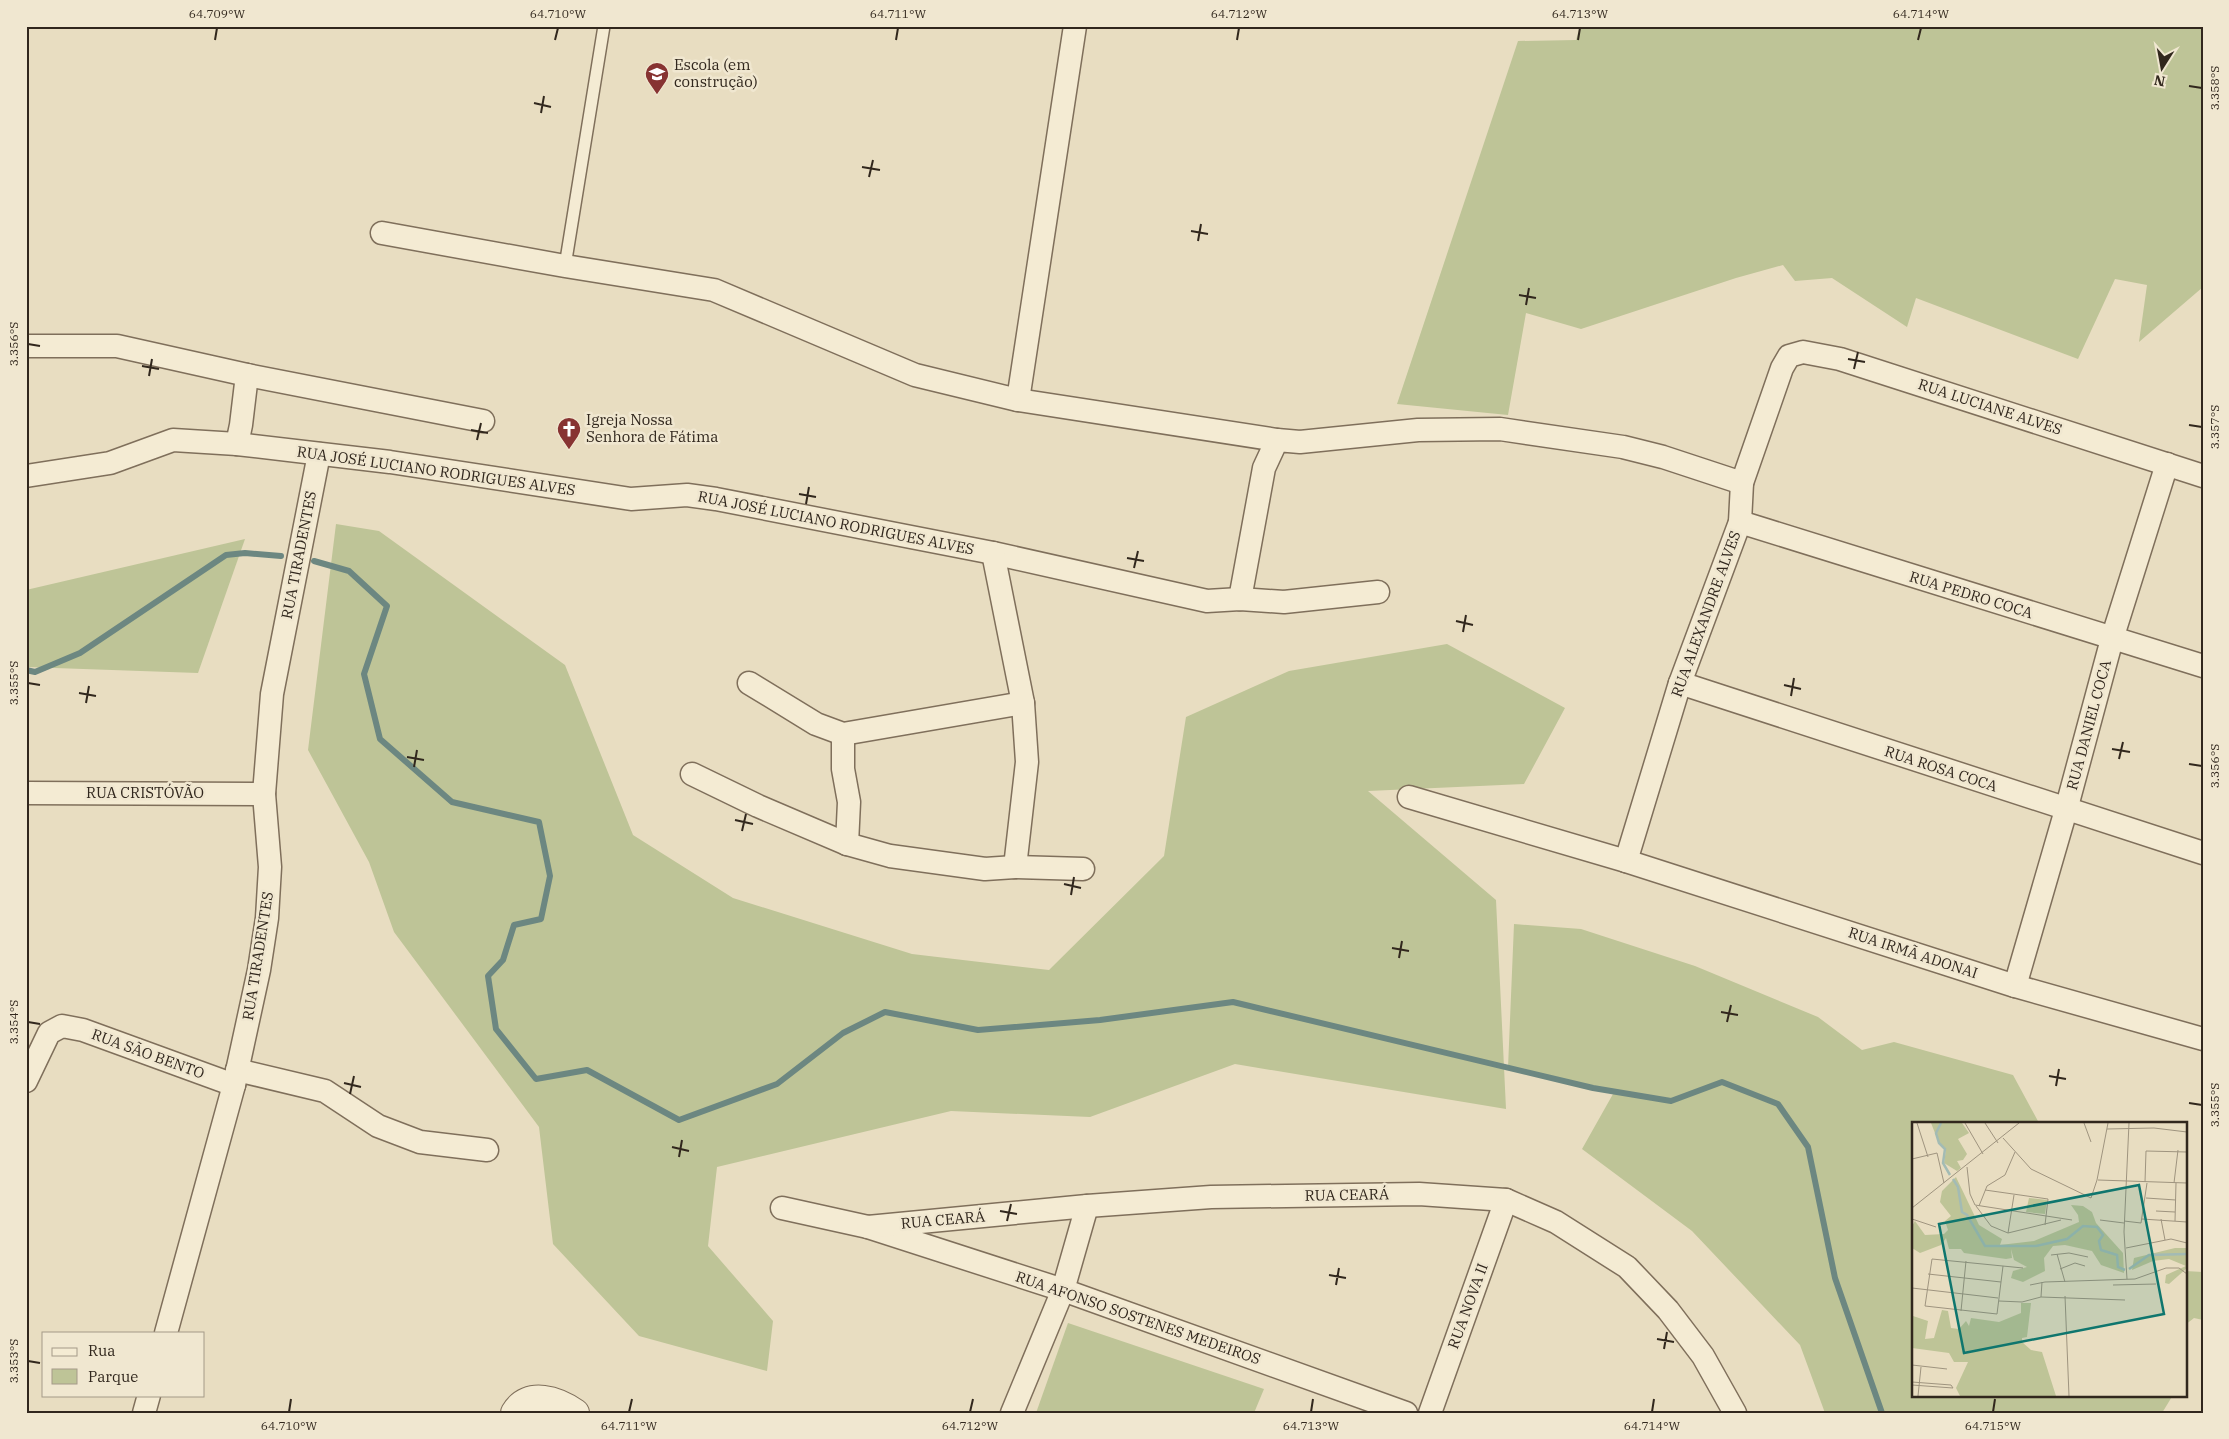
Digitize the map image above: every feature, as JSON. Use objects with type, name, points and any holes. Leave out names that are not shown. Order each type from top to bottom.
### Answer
[{"type":"street","points":[[1018,400],[1075,26]]},
{"type":"street","points":[[382,233],[565,266],[714,290],[915,375],[1018,400],[1300,442],[1418,430],[1500,429],[1623,447],[1663,457],[1742,483]]},
{"type":"street","points":[[26,346],[117,346],[247,375],[483,421]]},
{"type":"street","name":"RUA LUCIANE ALVES","points":[[1782,368],[1789,356],[1803,352],[1840,359],[2203,476]]},
{"type":"street","name":"RUA ALEXANDRE ALVES","points":[[1626,861],[1680,683],[1740,522],[1742,483],[1782,368]]},
{"type":"street","points":[[237,444],[247,375]]},
{"type":"street","name":"RUA JOSÉ LUCIANO RODRIGUES ALVES","points":[[26,476],[110,463],[173,440],[237,444],[390,462],[631,499],[687,495],[716,499],[993,553],[1207,601],[1240,599],[1284,602],[1378,592]]},
{"type":"street","points":[[1240,599],[1264,468],[1277,440]]},
{"type":"street","name":"RUA TIRADENTES","points":[[166,1332],[235,1078],[259,970],[267,918],[270,867],[264,794],[272,694],[319,454]]},
{"type":"street","name":"RUA DANIEL COCA","points":[[2015,986],[2066,810],[2112,639],[2167,464]]},
{"type":"street","name":"RUA PEDRO COCA","points":[[1740,522],[2203,666]]},
{"type":"street","points":[[993,553],[1023,703],[1027,762],[1016,867]]},
{"type":"street","points":[[749,683],[816,724],[842,734],[1023,703]]},
{"type":"street","name":"RUA ROSA COCA","points":[[1680,683],[2203,853]]},
{"type":"street","points":[[842,734],[843,769],[849,802],[847,844]]},
{"type":"street","points":[[692,774],[758,806],[847,844],[890,856],[975,867],[1083,870]]},
{"type":"street","name":"RUA CRISTÓVÃO","points":[[26,793],[264,794]]},
{"type":"street","name":"RUA IRMÃ ADONAI","points":[[1409,797],[1626,861],[2015,986],[2203,1039]]},
{"type":"street","name":"RUA SÃO BENTO","points":[[27,1075],[49,1032],[62,1026],[83,1030],[235,1078],[325,1091],[378,1126],[420,1142],[487,1150]]},
{"type":"street","name":"RUA CEARÁ","points":[[868,1227],[1087,1206],[1230,1197],[1419,1194],[1506,1200],[1556,1222],[1627,1267],[1668,1310],[1703,1356],[1735,1413]]},
{"type":"street","name":"RUA NOVA II","points":[[1430,1413],[1506,1200]]},
{"type":"street","points":[[1012,1413],[1063,1290],[1087,1206]]},
{"type":"street","points":[[782,1208],[868,1227]]},
{"type":"street","name":"RUA AFONSO SOSTENES MEDEIROS","points":[[868,1227],[1063,1290],[1406,1413]]},
{"type":"street","points":[[144,1413],[149,1396]]},
{"type":"street","points":[[524,1406],[556,1403],[576,1413]]},
{"type":"lane","points":[[565,266],[604,26]]},
{"type":"green space","points":[[1580,26],[2203,26],[2203,287],[2139,342],[2147,285],[2115,279],[2078,359],[1916,298],[1907,327],[1832,278],[1795,281],[1783,265],[1736,278],[1581,329],[1526,313],[1508,415],[1397,404],[1518,41],[1576,40]]},
{"type":"green space","points":[[336,524],[379,531],[565,665],[633,835],[733,898],[912,954],[1049,970],[1164,856],[1186,717],[1289,671],[1447,644],[1565,708],[1524,784],[1368,791],[1496,900],[1506,1109],[1235,1064],[1090,1117],[951,1111],[717,1167],[708,1246],[773,1321],[767,1371],[639,1336],[553,1244],[539,1127],[394,932],[369,862],[308,750]]},
{"type":"green space","points":[[245,539],[198,673],[26,667],[26,590]]},
{"type":"green space","points":[[1514,924],[1581,929],[1695,966],[1818,1017],[1862,1050],[1894,1042],[2013,1075],[2038,1122],[1912,1122],[1912,1396],[2172,1396],[2162,1413],[1825,1413],[1800,1345],[1692,1231],[1582,1149],[1613,1094],[1508,1068]]},
{"type":"green space","points":[[2186,1271],[2203,1272],[2203,1320],[2194,1318],[2186,1324]]},
{"type":"green space","points":[[1068,1323],[1264,1389],[1254,1413],[1036,1413]]},
{"type":"waterway","points":[[26,670],[35,672],[80,653],[226,555],[245,553],[281,556]]},
{"type":"waterway","points":[[314,561],[349,571],[387,606],[364,674],[380,739],[452,802],[539,822],[550,876],[541,919],[514,925],[503,960],[488,976],[496,1029],[536,1079],[587,1070],[679,1120],[777,1084],[843,1033],[885,1012],[978,1030],[1100,1020],[1233,1002],[1593,1088],[1671,1101],[1722,1082],[1778,1104],[1808,1147],[1835,1278],[1882,1413]]},
{"type":"place","name":"Escola (em construção)","points":[[657,95]]},
{"type":"place","name":"Igreja Nossa Senhora de Fátima","points":[[569,450]]}]
